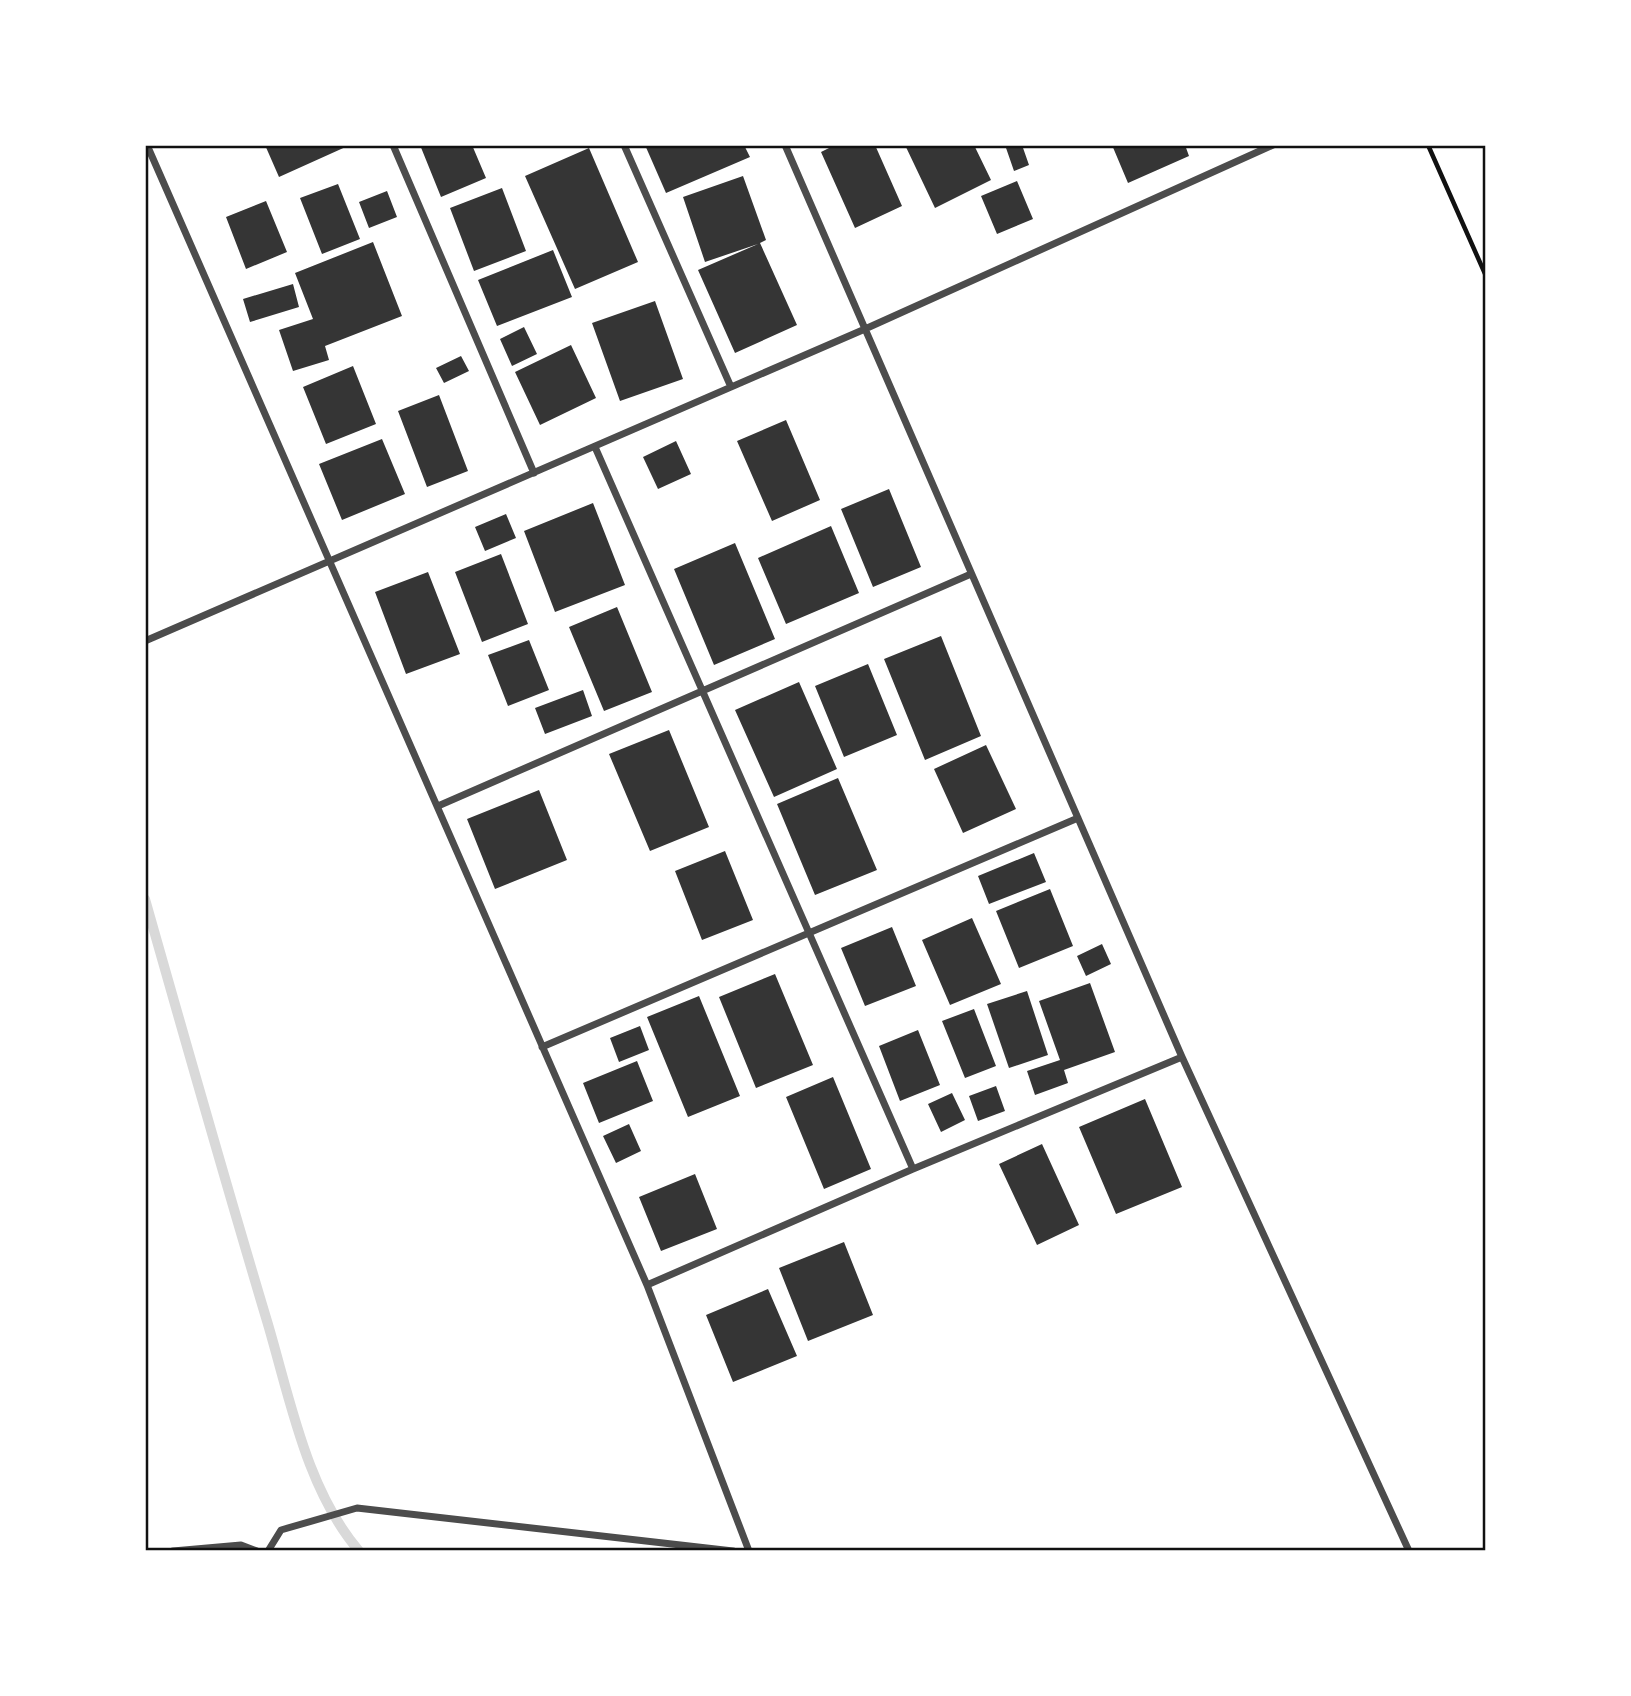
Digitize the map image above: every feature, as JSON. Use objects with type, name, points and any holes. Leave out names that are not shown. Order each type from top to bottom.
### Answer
[{"type":"street","points":[[147,145],[647,1286],[749,1551]]},
{"type":"street","points":[[393,145],[534,473]]},
{"type":"street","points":[[624,145],[731,387]]},
{"type":"street","points":[[785,145],[1182,1057],[1409,1551]]},
{"type":"street","points":[[145,641],[865,329],[1268,146]]},
{"type":"street","points":[[595,447],[912,1169]]},
{"type":"street","points":[[438,806],[703,693],[971,574]]},
{"type":"street","points":[[542,1047],[1078,818]]},
{"type":"street","points":[[647,1286],[912,1169],[1182,1057]]},
{"type":"street","points":[[268,1551],[281,1530],[357,1508],[733,1551]]},
{"type":"street","points":[[173,1551],[241,1545],[257,1551]]},
{"type":"path","points":[[1429,145],[1486,276]]},
{"type":"building","points":[[265,145],[350,145],[279,177]]},
{"type":"building","points":[[420,145],[472,145],[486,178],[441,197]]},
{"type":"building","points":[[645,145],[744,145],[750,157],[666,193]]},
{"type":"building","points":[[835,145],[875,145],[902,206],[855,228],[821,152]]},
{"type":"building","points":[[905,145],[974,145],[991,180],[935,208]]},
{"type":"building","points":[[1005,145],[1022,145],[1029,165],[1014,171]]},
{"type":"building","points":[[1112,145],[1185,145],[1189,156],[1128,183]]},
{"type":"building","points":[[589,148],[638,262],[575,289],[525,176]]},
{"type":"building","points":[[743,176],[766,240],[760,243],[797,325],[735,353],[698,270],[758,244],[705,262],[683,197]]},
{"type":"building","points":[[1017,181],[1033,219],[997,234],[981,196]]},
{"type":"building","points":[[338,184],[360,239],[322,254],[300,198]]},
{"type":"building","points":[[502,188],[526,251],[474,271],[450,208]]},
{"type":"building","points":[[387,191],[397,217],[369,228],[359,202]]},
{"type":"building","points":[[266,201],[287,252],[246,269],[226,217]]},
{"type":"building","points":[[373,242],[402,316],[325,346],[329,360],[293,371],[279,330],[313,319],[295,273]]},
{"type":"building","points":[[553,250],[572,297],[497,326],[478,280]]},
{"type":"building","points":[[293,284],[299,307],[250,322],[243,299]]},
{"type":"building","points":[[655,301],[683,379],[620,401],[592,323]]},
{"type":"building","points":[[524,327],[537,354],[512,366],[500,339]]},
{"type":"building","points":[[571,345],[596,398],[540,425],[515,372]]},
{"type":"building","points":[[461,356],[469,371],[444,383],[436,368]]},
{"type":"building","points":[[353,366],[376,424],[326,444],[303,387]]},
{"type":"building","points":[[439,395],[468,471],[427,487],[398,411]]},
{"type":"building","points":[[786,420],[820,500],[772,521],[737,441]]},
{"type":"building","points":[[382,439],[405,494],[342,520],[319,464]]},
{"type":"building","points":[[676,441],[691,474],[658,489],[643,457]]},
{"type":"building","points":[[889,489],[921,567],[873,587],[841,509]]},
{"type":"building","points":[[593,503],[625,585],[555,612],[524,531]]},
{"type":"building","points":[[506,514],[516,538],[485,551],[475,527]]},
{"type":"building","points":[[831,526],[859,593],[786,624],[758,558]]},
{"type":"building","points":[[735,543],[775,639],[714,665],[674,569]]},
{"type":"building","points":[[501,554],[528,624],[482,642],[455,572]]},
{"type":"building","points":[[428,572],[460,654],[406,674],[375,592]]},
{"type":"building","points":[[617,607],[652,692],[604,711],[569,627]]},
{"type":"building","points":[[941,636],[981,736],[925,760],[884,659]]},
{"type":"building","points":[[529,640],[549,690],[508,706],[488,655]]},
{"type":"building","points":[[868,664],[897,735],[844,757],[815,686]]},
{"type":"building","points":[[799,682],[837,769],[774,797],[735,710]]},
{"type":"building","points":[[583,690],[592,716],[545,734],[535,708]]},
{"type":"building","points":[[669,730],[709,827],[650,851],[609,754]]},
{"type":"building","points":[[986,745],[1016,809],[963,833],[934,769]]},
{"type":"building","points":[[838,778],[877,870],[815,895],[777,804]]},
{"type":"building","points":[[539,790],[567,860],[495,889],[467,819]]},
{"type":"building","points":[[725,851],[753,920],[702,940],[675,871]]},
{"type":"building","points":[[1034,853],[1046,882],[989,904],[978,876]]},
{"type":"building","points":[[1050,889],[1073,946],[1019,968],[996,911]]},
{"type":"building","points":[[972,918],[1001,984],[950,1005],[922,940]]},
{"type":"building","points":[[892,927],[916,986],[865,1006],[841,948]]},
{"type":"building","points":[[1102,944],[1111,964],[1086,976],[1077,956]]},
{"type":"building","points":[[775,974],[813,1065],[756,1088],[719,997]]},
{"type":"building","points":[[1090,983],[1115,1052],[1064,1070],[1068,1083],[1035,1095],[1027,1071],[1060,1060],[1039,1001]]},
{"type":"building","points":[[1027,991],[1048,1055],[1009,1068],[987,1004]]},
{"type":"building","points":[[699,996],[740,1096],[688,1117],[647,1017]]},
{"type":"building","points":[[974,1009],[996,1066],[965,1078],[942,1021]]},
{"type":"building","points":[[640,1026],[649,1050],[619,1062],[610,1038]]},
{"type":"building","points":[[918,1030],[940,1085],[900,1101],[879,1046]]},
{"type":"building","points":[[637,1061],[653,1101],[599,1123],[583,1083]]},
{"type":"building","points":[[833,1077],[871,1169],[824,1189],[786,1097]]},
{"type":"building","points":[[996,1086],[1005,1111],[978,1121],[969,1096]]},
{"type":"building","points":[[952,1093],[965,1120],[941,1132],[928,1104]]},
{"type":"building","points":[[1145,1099],[1182,1187],[1116,1214],[1079,1127]]},
{"type":"building","points":[[629,1124],[641,1151],[616,1163],[603,1136]]},
{"type":"building","points":[[1042,1144],[1079,1225],[1037,1245],[999,1164]]},
{"type":"building","points":[[695,1174],[717,1229],[661,1251],[639,1197]]},
{"type":"building","points":[[844,1242],[873,1315],[808,1341],[779,1268]]},
{"type":"building","points":[[768,1289],[797,1356],[733,1382],[706,1315]]},
{"type":"waterway","points":[[145,899],[302,1442],[326,1500],[359,1551]]}]
